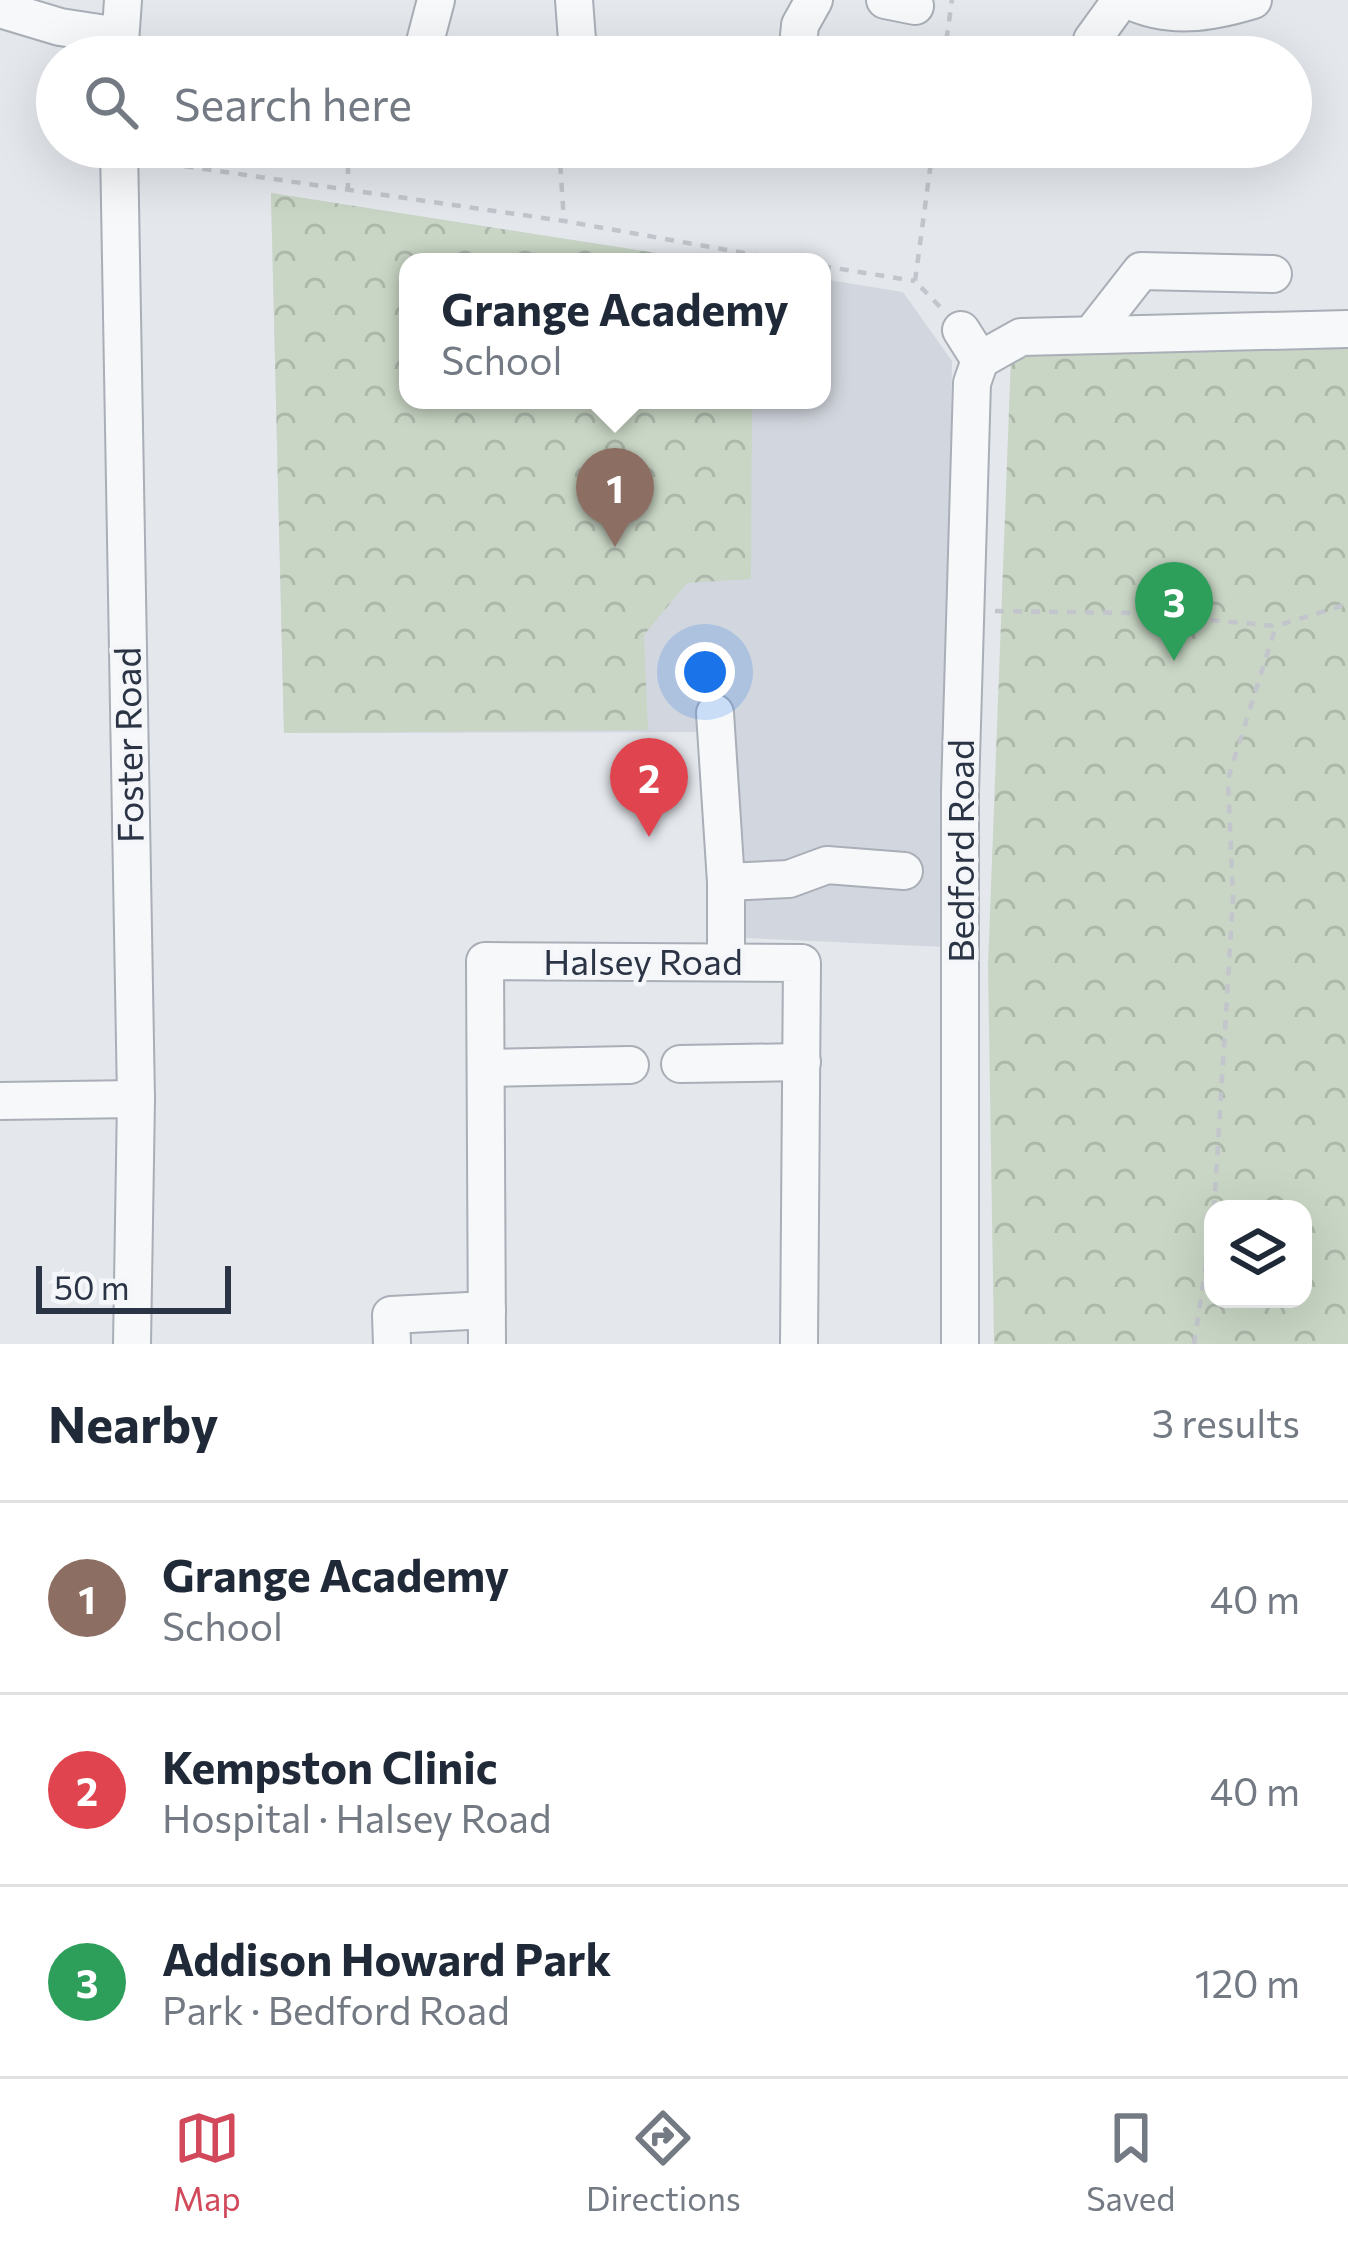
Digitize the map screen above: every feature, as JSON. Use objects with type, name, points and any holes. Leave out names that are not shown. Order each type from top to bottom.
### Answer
[{"type":"street","points":[[427,36],[436,0]]},
{"type":"street","points":[[574,0],[577,36]]},
{"type":"street","points":[[799,36],[814,0]]},
{"type":"street","points":[[1095,36],[1124,0],[1179,14],[1213,12],[1252,0]]},
{"type":"street","points":[[0,9],[60,27],[121,31]]},
{"type":"street","name":"Foster Road","points":[[119,168],[136,1099],[132,1344]]},
{"type":"street","points":[[1091,335],[1141,271],[1274,274]]},
{"type":"street","points":[[970,345],[1021,337],[1348,328]]},
{"type":"street","name":"Bedford Road","points":[[960,1344],[960,792],[970,345]]},
{"type":"street","points":[[715,713],[726,962]]},
{"type":"street","points":[[726,882],[789,879],[827,865],[904,872]]},
{"type":"street","name":"Halsey Road","points":[[488,1327],[485,961],[802,963],[799,1344]]},
{"type":"street","points":[[680,1064],[802,1061]]},
{"type":"street","points":[[488,1068],[630,1065]]},
{"type":"street","points":[[0,1101],[136,1099]]},
{"type":"street","points":[[392,1344],[392,1315],[488,1327]]},
{"type":"path","points":[[947,36],[952,0]]},
{"type":"path","points":[[216,168],[744,253]]},
{"type":"path","points":[[348,168],[349,190]]},
{"type":"path","points":[[560,168],[564,221]]},
{"type":"path","points":[[915,280],[930,168]]},
{"type":"path","points":[[831,267],[915,280],[970,345]]},
{"type":"path","points":[[965,611],[1134,613],[1276,626],[1348,604]]},
{"type":"path","points":[[1215,1200],[1233,899],[1228,779],[1276,626]]},
{"type":"path","points":[[1194,1344],[1204,1278]]},
{"type":"shaded area","points":[[271,193],[656,253],[399,253],[399,409],[831,409],[831,280],[903,292],[952,361],[944,947],[723,937],[728,732],[284,733]]},
{"type":"green space","points":[[271,193],[656,253],[399,253],[399,409],[752,409],[751,579],[687,583],[644,635],[648,730],[284,733]]},
{"type":"green space","points":[[1348,343],[1348,1344],[994,1344],[988,966],[1011,356]]},
{"type":"place","name":"Grange Academy","points":[[615,547]]},
{"type":"place","name":"Addison Howard Park","points":[[1174,661]]},
{"type":"place","name":"Kempston Clinic","points":[[649,837]]}]
